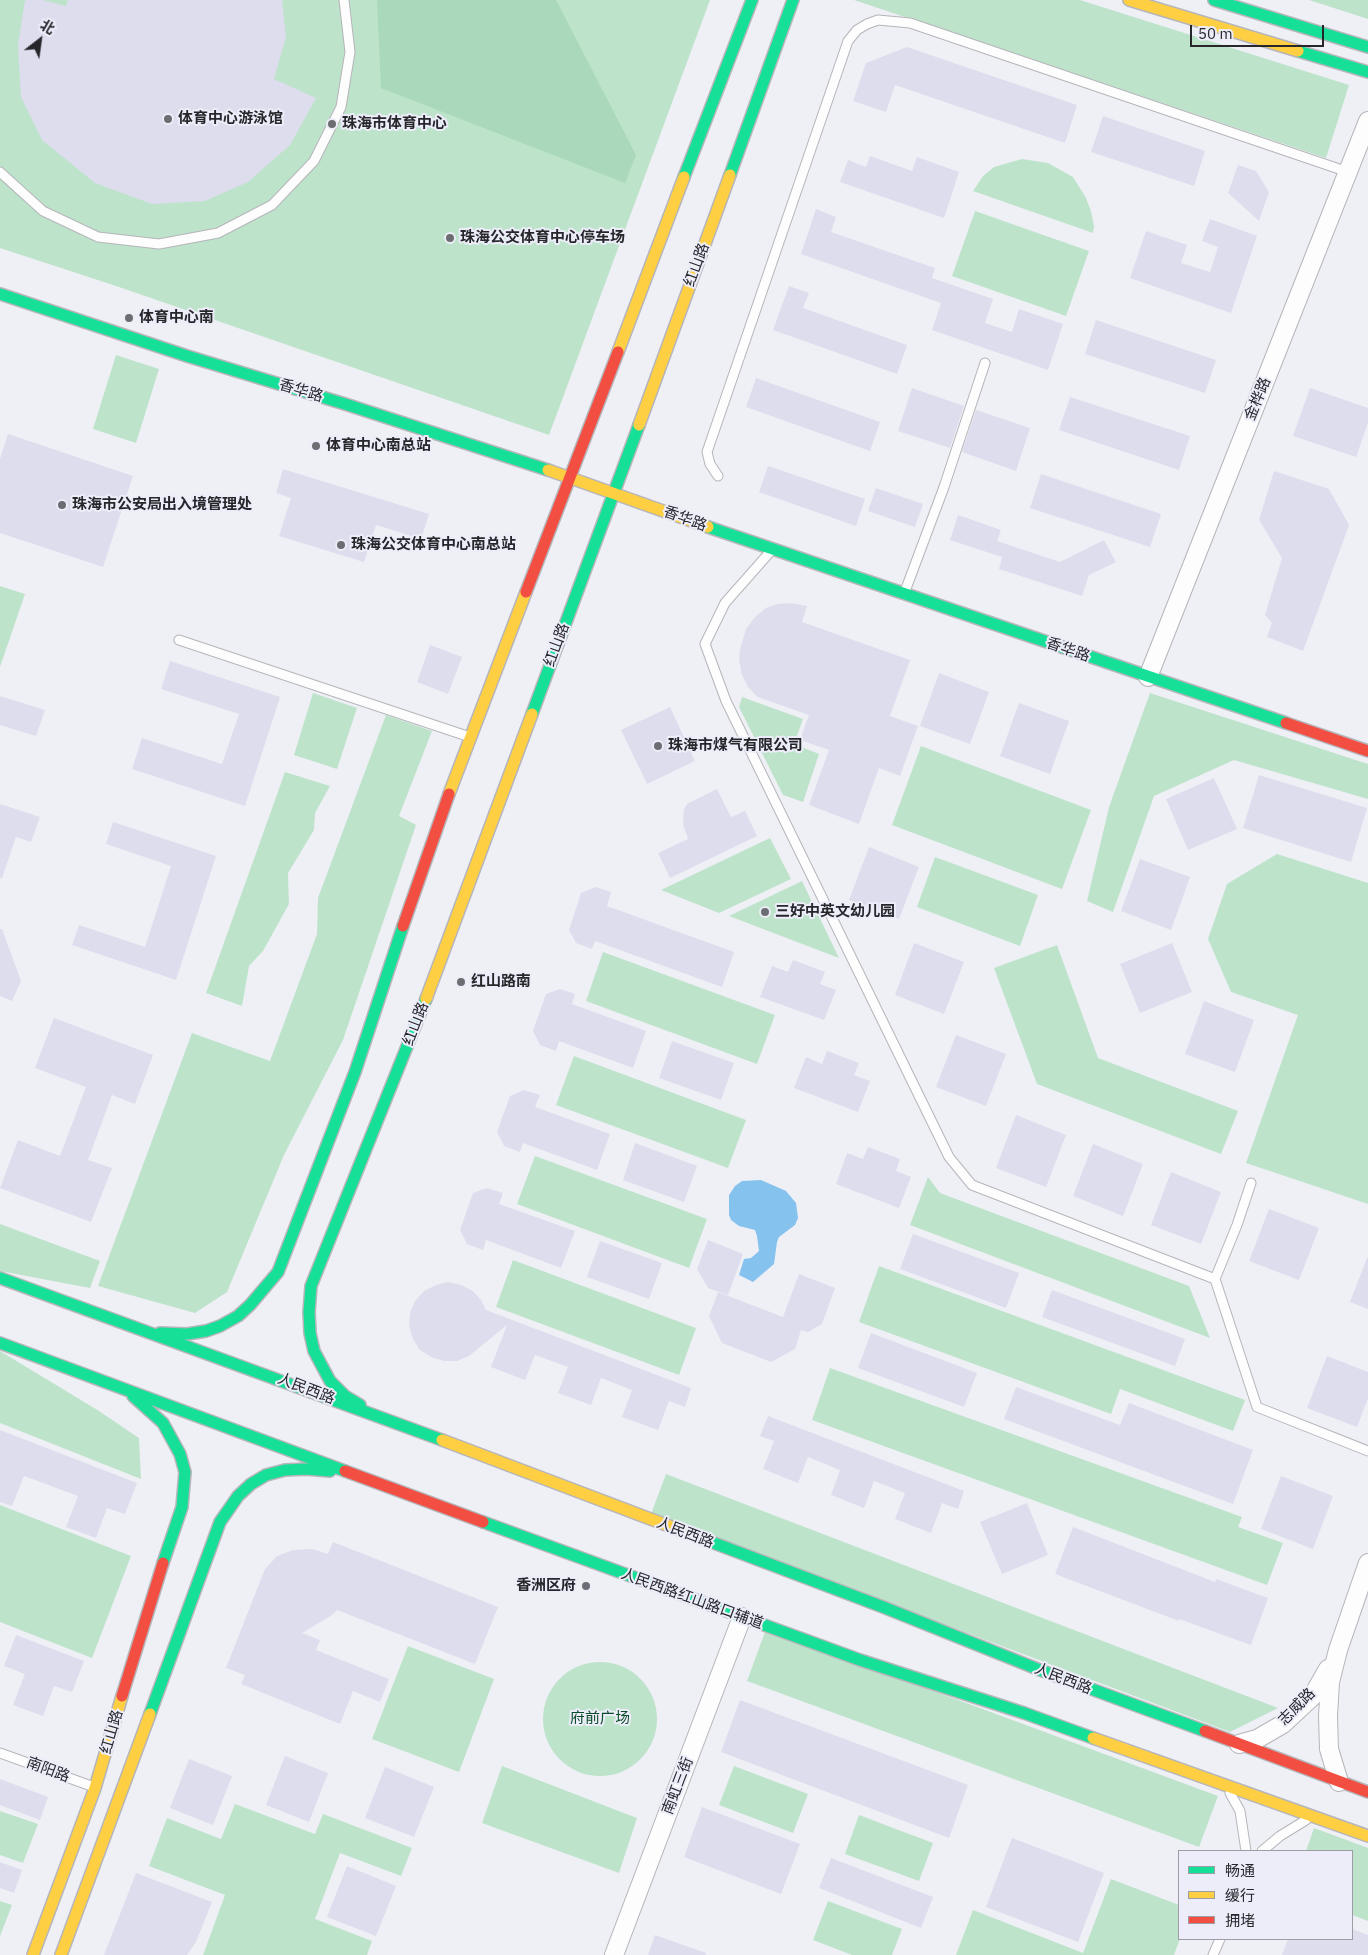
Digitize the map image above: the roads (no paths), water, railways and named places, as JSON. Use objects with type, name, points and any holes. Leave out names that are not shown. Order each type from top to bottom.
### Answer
[{"type":"main road","points":[[143,1330],[167,1334],[187,1334],[206,1331],[220,1326],[238,1316],[250,1305],[278,1272],[355,1072],[436,827],[752,0]]},
{"type":"main road","name":"红山路","points":[[388,1420],[345,1396],[330,1381],[322,1368],[314,1351],[310,1333],[311,1286],[416,1024],[614,494],[793,0]]},
{"type":"main road","points":[[786,20],[802,0]]},
{"type":"main road","points":[[1129,0],[1368,72]]},
{"type":"main road","points":[[1214,0],[1368,47]]},
{"type":"main road","name":"香华路","points":[[0,294],[187,356],[345,404],[569,477],[772,550],[1368,751]]},
{"type":"main road","name":"人民西路","points":[[0,1278],[388,1420],[883,1607],[1040,1670],[1368,1792]]},
{"type":"main road","points":[[0,1343],[362,1478]]},
{"type":"main road","name":"红山路","points":[[33,1955],[96,1788],[154,1587],[182,1507],[184,1472],[180,1454],[172,1436],[152,1411],[140,1400],[123,1390]]},
{"type":"main road","name":"红山路","points":[[61,1955],[220,1522],[238,1496],[251,1484],[266,1475],[285,1470],[306,1468],[362,1478]]},
{"type":"main road","name":"人民西路红山路口辅道","points":[[362,1478],[860,1660],[1024,1713],[1226,1786]]},
{"type":"main road","points":[[1226,1786],[1368,1836]]},
{"type":"street","name":"金桦路","points":[[1148,677],[1368,121]]},
{"type":"street","name":"志威路","points":[[1339,1782],[1329,1749],[1330,1682],[1338,1650],[1368,1563]]},
{"type":"street","name":"南虹三街","points":[[614,1955],[742,1617]]},
{"type":"street","name":"志威路","points":[[1239,1744],[1257,1739],[1283,1724],[1312,1698],[1338,1650]]},
{"type":"lane","points":[[0,172],[43,211],[98,237],[158,244],[218,233],[272,205],[314,161],[341,107],[350,52],[344,0]]},
{"type":"lane","points":[[718,476],[710,464],[707,452],[848,41],[857,30],[867,24],[878,20],[910,23],[1348,172]]},
{"type":"lane","points":[[904,594],[944,487],[985,363]]},
{"type":"lane","points":[[772,550],[725,603],[705,644],[726,701],[949,1156],[972,1185],[1215,1279]]},
{"type":"lane","points":[[179,640],[470,737]]},
{"type":"lane","points":[[1251,1183],[1237,1225],[1215,1279],[1257,1407],[1368,1452]]},
{"type":"lane","name":"南阳路","points":[[0,1753],[96,1788]]},
{"type":"lane","points":[[1226,1786],[1240,1811],[1246,1850]]},
{"type":"lane","points":[[1263,1850],[1280,1836],[1312,1816]]},
{"type":"lane","points":[[1213,1955],[1220,1940]]},
{"type":"water","points":[[761,1180],[786,1191],[796,1203],[798,1218],[795,1225],[779,1237],[774,1264],[753,1282],[739,1275],[744,1259],[751,1258],[759,1251],[757,1236],[755,1230],[739,1226],[731,1220],[729,1215],[729,1195],[735,1186],[742,1181]]},
{"type":"place","name":"体育中心游泳馆","points":[[168,119]]},
{"type":"place","name":"珠海市体育中心","points":[[332,124]]},
{"type":"place","name":"珠海公交体育中心停车场","points":[[450,238]]},
{"type":"place","name":"体育中心南","points":[[129,318]]},
{"type":"place","name":"体育中心南总站","points":[[316,446]]},
{"type":"place","name":"珠海市公安局出入境管理处","points":[[62,505]]},
{"type":"place","name":"珠海公交体育中心南总站","points":[[341,545]]},
{"type":"place","name":"珠海市煤气有限公司","points":[[658,746]]},
{"type":"place","name":"三好中英文幼儿园","points":[[765,912]]},
{"type":"place","name":"红山路南","points":[[461,982]]},
{"type":"place","name":"香洲区府","points":[[586,1586]]},
{"type":"park label","name":"府前广场","points":[[600,1719]]}]
